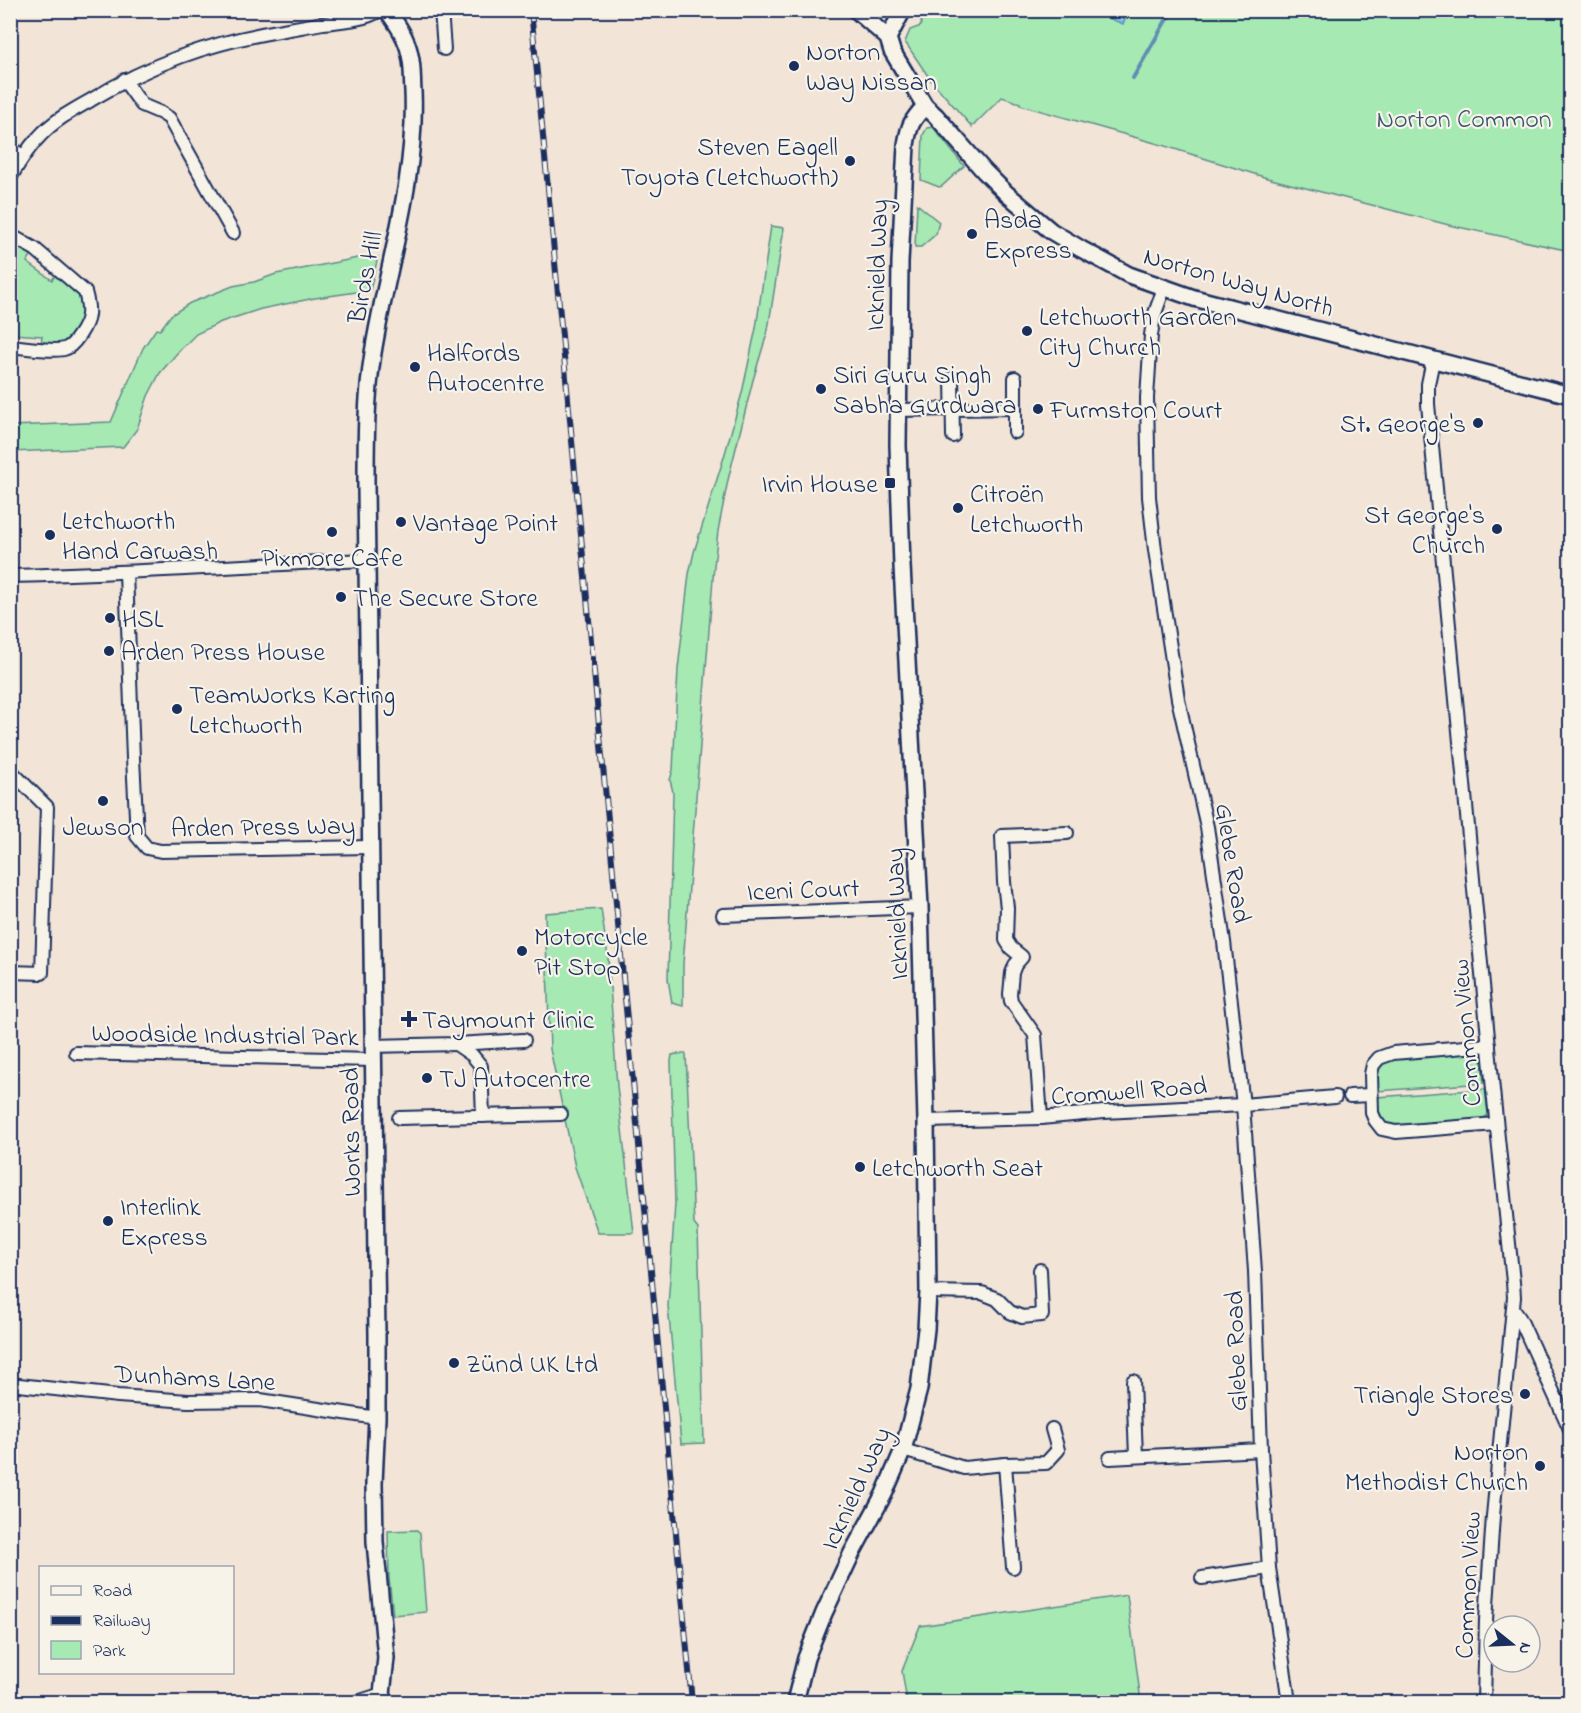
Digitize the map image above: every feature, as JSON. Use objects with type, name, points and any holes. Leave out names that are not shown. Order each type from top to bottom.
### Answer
[{"type":"street","points":[[10,178],[22,156],[40,135],[65,115],[124,80],[156,65],[201,48],[256,35],[350,20],[375,14],[380,10]]},
{"type":"street","name":"Birds Hill","points":[[367,560],[366,416],[373,354],[410,162],[414,122],[410,54],[403,34],[387,10]]},
{"type":"street","points":[[441,10],[444,49]]},
{"type":"street","name":"Norton Way North","points":[[856,10],[888,38],[892,51],[925,106],[1006,194],[1051,231],[1113,267],[1194,298],[1570,395]]},
{"type":"street","points":[[888,38],[903,10]]},
{"type":"street","points":[[124,80],[142,105],[169,118],[234,233]]},
{"type":"street","name":"Icknield Way","points":[[795,1702],[806,1658],[824,1613],[852,1553],[884,1494],[903,1450],[919,1389],[926,1329],[928,1292],[926,1121],[920,907],[897,410],[900,262],[906,145],[909,126],[925,106]]},
{"type":"street","points":[[10,147],[22,156]]},
{"type":"street","points":[[10,235],[34,249],[85,292],[88,318],[79,336],[63,350],[10,346]]},
{"type":"street","name":"Glebe Road","points":[[1164,288],[1154,316],[1151,335],[1148,398],[1149,497],[1176,688],[1208,828],[1243,1105],[1255,1271],[1261,1450],[1269,1568],[1289,1702]]},
{"type":"street","name":"Common View","points":[[1433,360],[1428,384],[1428,404],[1496,1124],[1514,1282],[1493,1516],[1486,1620],[1484,1702]]},
{"type":"street","points":[[952,378],[953,436]]},
{"type":"street","points":[[1015,378],[1015,432]]},
{"type":"street","points":[[897,410],[1016,408]]},
{"type":"street","points":[[10,576],[126,573],[229,565],[367,560]]},
{"type":"street","name":"Works Road","points":[[367,560],[377,1418],[374,1483],[375,1542],[386,1658],[384,1698]]},
{"type":"street","name":"Arden Press Way","points":[[126,573],[137,836],[147,848],[161,851],[370,847]]},
{"type":"street","points":[[10,770],[47,807],[42,973],[10,972]]},
{"type":"street","points":[[1041,1118],[1035,1035],[1011,1001],[1010,994],[1012,973],[1022,957],[1011,948],[1006,940],[1007,908],[1002,836],[1067,833]]},
{"type":"street","name":"Iceni Court","points":[[723,915],[920,907]]},
{"type":"street","name":"Woodside Industrial Park","points":[[76,1053],[372,1053],[456,1044],[524,1040]]},
{"type":"street","points":[[456,1044],[472,1055],[481,1066],[483,1116]]},
{"type":"street","points":[[1489,1046],[1393,1053],[1379,1058],[1373,1065],[1371,1074],[1371,1113],[1382,1129],[1396,1132],[1496,1124]]},
{"type":"street","points":[[1350,1096],[1371,1095]]},
{"type":"street","name":"Cromwell Road","points":[[926,1121],[1041,1118],[1335,1097]]},
{"type":"street","points":[[399,1118],[561,1114]]},
{"type":"street","points":[[928,1292],[982,1293],[997,1299],[1010,1312],[1022,1317],[1042,1315],[1040,1270]]},
{"type":"street","points":[[1513,1309],[1520,1319],[1570,1429]]},
{"type":"street","points":[[1133,1381],[1136,1456]]},
{"type":"street","name":"Dunhams Lane","points":[[10,1384],[161,1399],[260,1400],[377,1418]]},
{"type":"street","points":[[903,1450],[964,1468],[1046,1463],[1058,1450],[1052,1429]]},
{"type":"street","points":[[1110,1458],[1261,1450]]},
{"type":"street","points":[[1005,1464],[1013,1567]]},
{"type":"street","points":[[1202,1578],[1269,1568]]},
{"type":"street","points":[[357,1702],[384,1698]]},
{"type":"green space","name":"Norton Common","points":[[922,10],[1570,11],[1570,251],[1449,225],[1267,178],[1162,145],[1020,105],[1020,103],[1002,97],[972,127],[930,79],[905,42],[910,30],[921,26]]},
{"type":"green space","points":[[933,127],[964,166],[939,187],[921,180],[923,135],[927,128]]},
{"type":"green space","points":[[917,204],[939,222],[936,234],[921,247],[915,247]]},
{"type":"green space","points":[[771,226],[784,228],[768,330],[728,480],[714,566],[683,964],[683,1006],[672,1003],[668,979],[673,792],[670,780],[673,770],[678,669],[689,574],[742,393],[756,328]]},
{"type":"green space","points":[[10,242],[32,254],[27,262],[52,280],[57,273],[74,287],[81,297],[83,311],[80,324],[63,345],[41,344],[42,336],[13,334],[11,341]]},
{"type":"green space","points":[[363,257],[378,257],[370,290],[261,309],[221,322],[196,334],[160,373],[148,396],[137,429],[123,447],[11,452],[11,426],[111,422],[143,348],[156,329],[160,330],[171,315],[190,303],[233,286],[276,274]]},
{"type":"green space","points":[[601,909],[608,957],[617,1086],[634,1233],[598,1233],[575,1167],[550,1049],[545,913]]},
{"type":"green space","points":[[1477,1051],[1481,1053],[1484,1083],[1377,1091],[1378,1072],[1383,1064],[1393,1058]]},
{"type":"green space","points":[[686,1054],[694,1224],[698,1229],[704,1443],[681,1444],[668,1306],[675,1204],[671,1061],[672,1055]]},
{"type":"green space","points":[[1485,1089],[1488,1114],[1485,1118],[1478,1120],[1392,1127],[1382,1118],[1378,1107],[1377,1097]]},
{"type":"green space","points":[[417,1530],[420,1533],[426,1612],[393,1615],[388,1531]]},
{"type":"green space","points":[[1127,1595],[1141,1702],[907,1702],[902,1671],[920,1626]]},
{"type":"water","points":[[1103,10],[1128,11],[1123,24],[1101,15]]},
{"type":"waterway","points":[[1133,78],[1172,10]]},
{"type":"railway","points":[[531,10],[692,1702]]},
{"type":"place","name":"Norton Way Nissan","points":[[794,66]]},
{"type":"place","name":"Steven Eagell Toyota (Letchworth)","points":[[850,161]]},
{"type":"place","name":"Asda Express","points":[[972,234]]},
{"type":"place","name":"Letchworth Garden City Church","points":[[1027,331]]},
{"type":"place","name":"Halfords Autocentre","points":[[415,367]]},
{"type":"place","name":"Siri Guru Singh Sabha Gurdwara","points":[[821,389]]},
{"type":"place","name":"Furmston Court","points":[[1038,409]]},
{"type":"place","name":"St. George's","points":[[1478,423]]},
{"type":"place","name":"Irvin House","points":[[890,483]]},
{"type":"place","name":"Citroën Letchworth","points":[[958,508]]},
{"type":"place","name":"Vantage Point","points":[[401,522]]},
{"type":"place","name":"St George's Church","points":[[1497,529]]},
{"type":"place","name":"Pixmore Cafe","points":[[332,532]]},
{"type":"place","name":"Letchworth Hand Carwash","points":[[50,535]]},
{"type":"place","name":"The Secure Store","points":[[341,597]]},
{"type":"place","name":"HSL","points":[[110,618]]},
{"type":"place","name":"Arden Press House","points":[[109,651]]},
{"type":"place","name":"TeamWorks Karting Letchworth","points":[[177,709]]},
{"type":"place","name":"Jewson","points":[[103,801]]},
{"type":"place","name":"Motorcycle Pit Stop","points":[[522,951]]},
{"type":"place","name":"Taymount Clinic","points":[[409,1019]]},
{"type":"place","name":"TJ Autocentre","points":[[427,1078]]},
{"type":"place","name":"Letchworth Seat","points":[[860,1167]]},
{"type":"place","name":"Interlink Express","points":[[108,1221]]},
{"type":"place","name":"Zünd UK Ltd","points":[[454,1363]]},
{"type":"place","name":"Triangle Stores","points":[[1525,1394]]},
{"type":"place","name":"Norton Methodist Church","points":[[1540,1466]]}]
